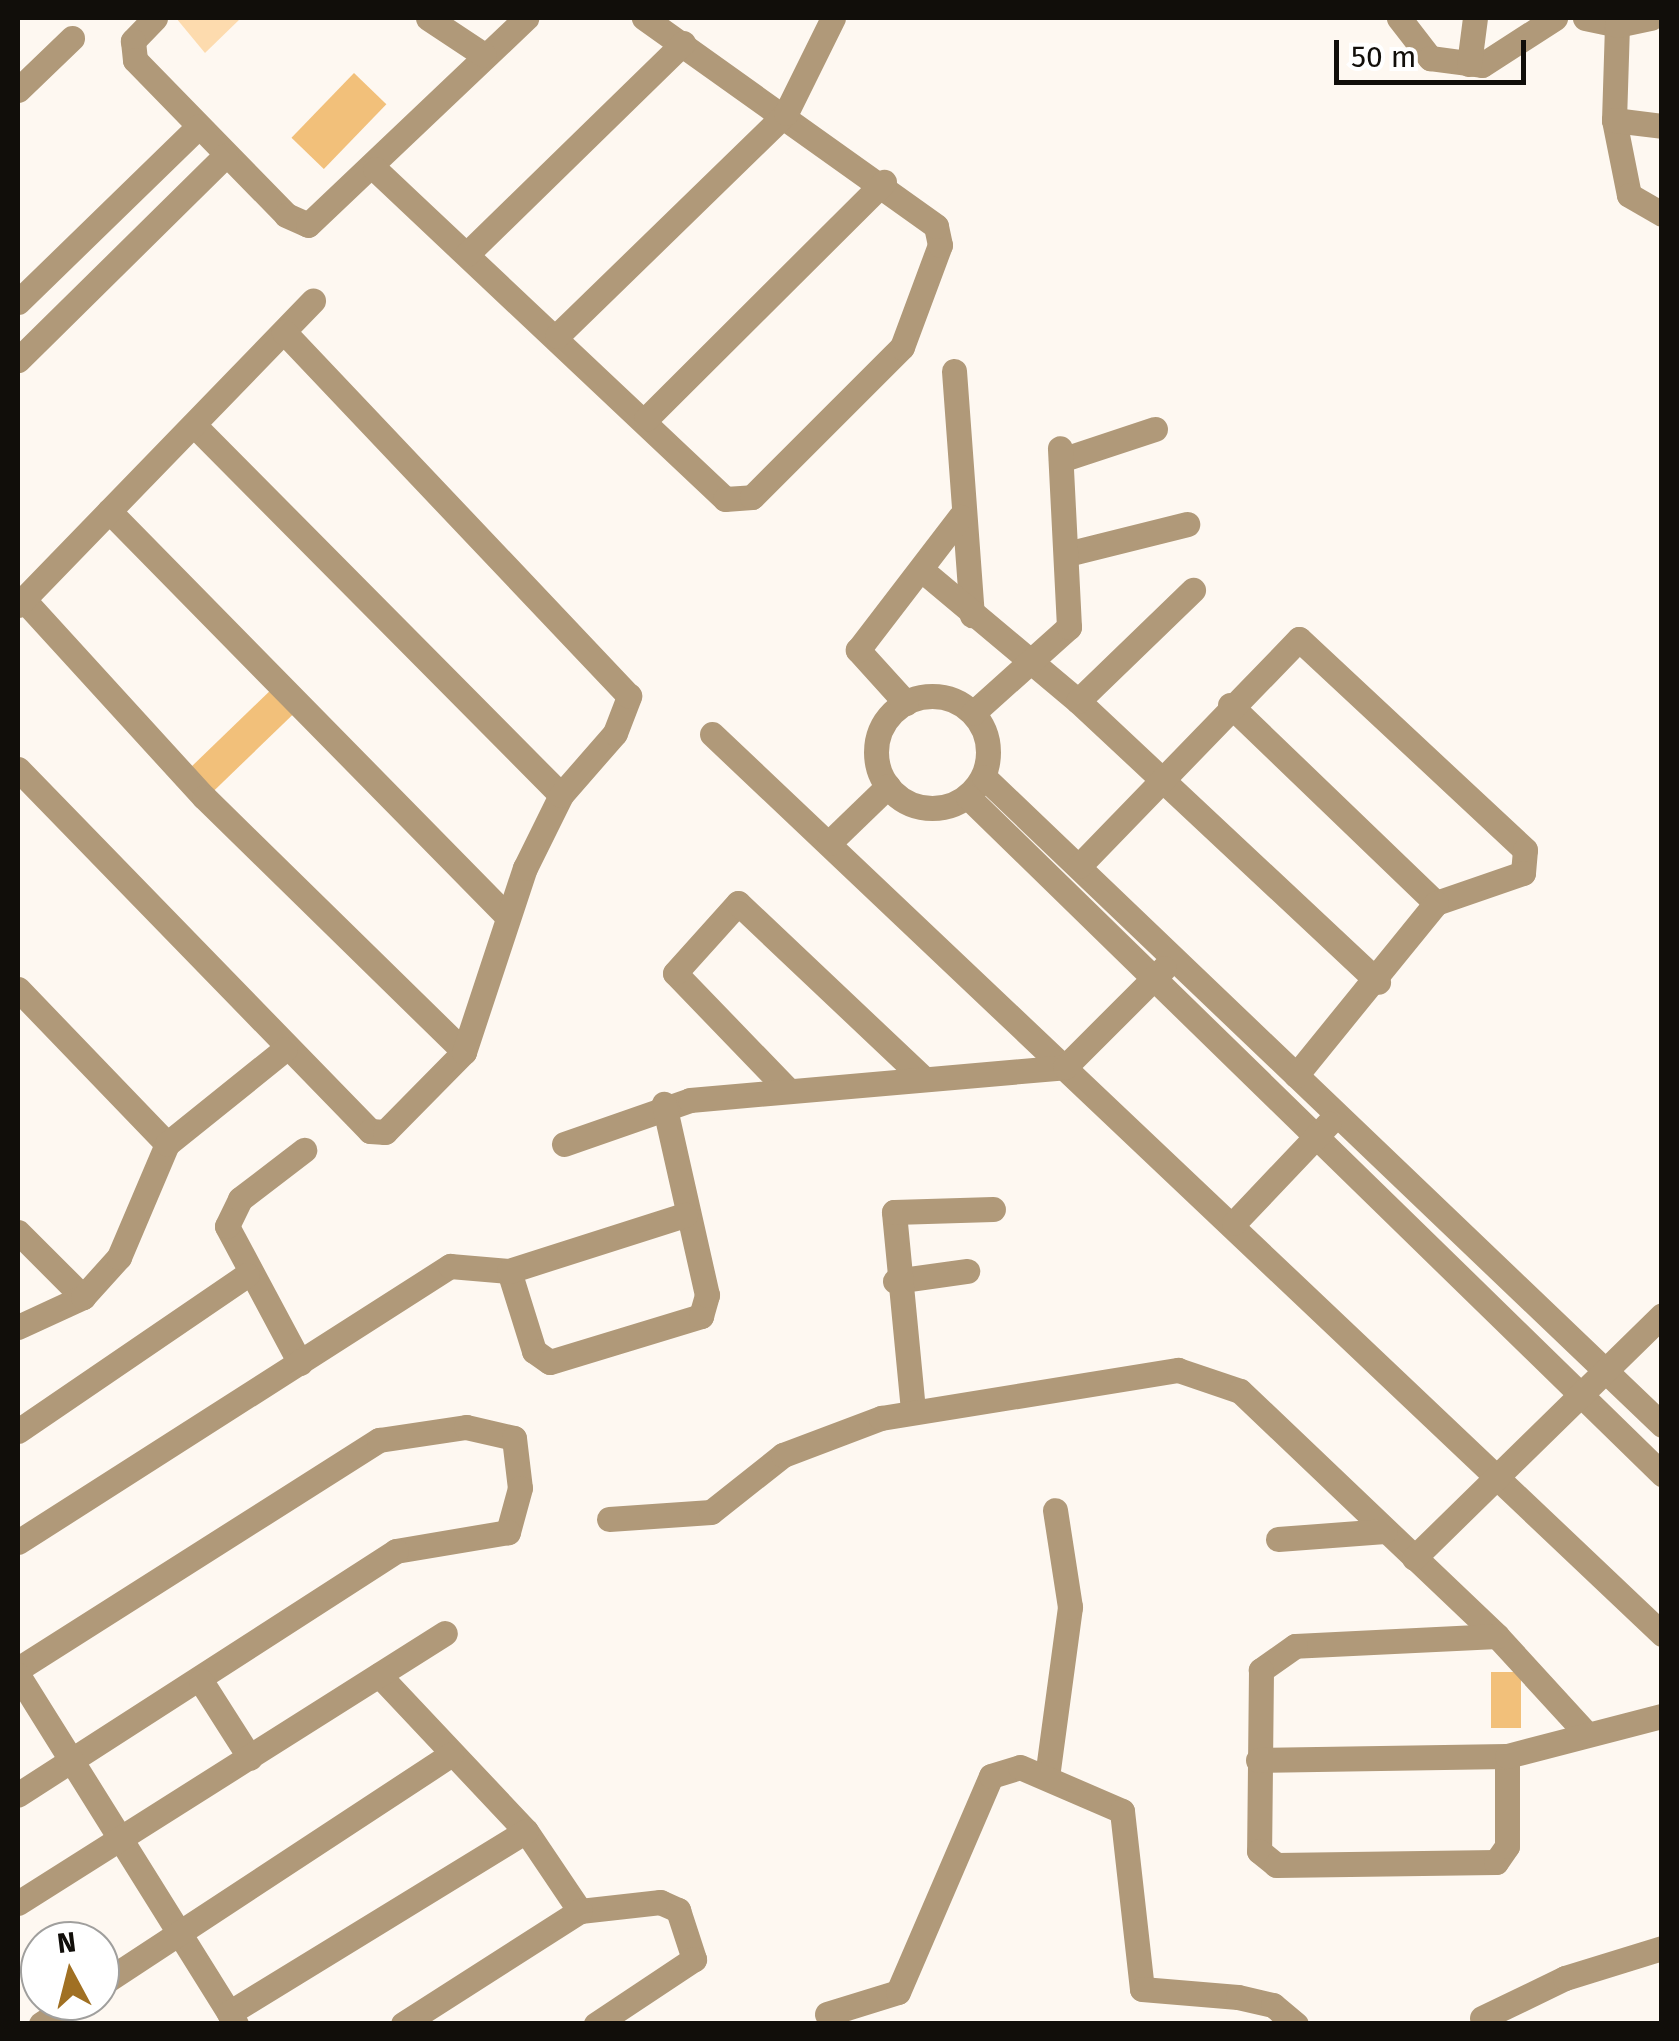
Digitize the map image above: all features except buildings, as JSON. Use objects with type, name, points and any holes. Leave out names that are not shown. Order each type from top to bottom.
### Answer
[{"type":"street","points":[[155,18],[131,51],[225,156],[308,225],[375,169],[526,18]]},
{"type":"street","points":[[428,18],[484,56]]},
{"type":"street","points":[[375,169],[646,419],[725,499],[743,502],[902,348],[940,245],[923,208],[644,18]]},
{"type":"street","points":[[557,336],[786,114],[833,18]]},
{"type":"street","points":[[1398,18],[1430,58],[1469,64],[1490,63],[1556,18]]},
{"type":"street","points":[[1469,64],[1474,18]]},
{"type":"street","points":[[1584,18],[1617,25],[1650,18]]},
{"type":"street","points":[[1617,25],[1614,120],[1629,195],[1662,214]]},
{"type":"street","points":[[21,79],[72,38]]},
{"type":"street","points":[[467,254],[683,43]]},
{"type":"street","points":[[1614,120],[1662,126]]},
{"type":"street","points":[[18,302],[199,126]]},
{"type":"street","points":[[18,360],[225,156]]},
{"type":"street","points":[[646,419],[884,182]]},
{"type":"street","points":[[313,301],[20,602],[204,797],[464,1052]]},
{"type":"street","points":[[18,770],[285,1049],[378,1133],[464,1052],[505,914],[561,795],[615,733],[629,696],[284,332]]},
{"type":"street","points":[[954,370],[960,516],[972,616]]},
{"type":"street","points":[[194,424],[561,795]]},
{"type":"street","points":[[973,713],[1069,627],[1060,454],[1155,429]]},
{"type":"street","points":[[109,511],[505,914]]},
{"type":"street","points":[[906,703],[858,654],[960,516]]},
{"type":"street","points":[[1067,554],[1187,524]]},
{"type":"street","points":[[922,571],[1078,701],[1378,982]]},
{"type":"street","points":[[1078,701],[1193,590]]},
{"type":"street","points":[[1079,866],[1285,647],[1309,642],[1530,856],[1523,873],[1436,903],[1378,982],[1296,1076]]},
{"type":"street","points":[[946,696],[973,713],[990,752],[976,787],[919,808],[888,786],[875,751],[881,726],[906,703],[946,696]]},
{"type":"street","points":[[1230,704],[1436,903]]},
{"type":"street","points":[[712,734],[1504,1478],[1662,1634]]},
{"type":"street","points":[[829,844],[888,786]]},
{"type":"street","points":[[976,787],[1079,866],[1296,1076],[1326,1126],[1662,1474]]},
{"type":"street","points":[[976,787],[1154,980],[1326,1126],[1662,1426]]},
{"type":"street","points":[[787,1089],[675,974],[738,903],[749,904],[924,1079]]},
{"type":"street","points":[[564,1144],[664,1104],[787,1089],[1065,1067],[1174,956]]},
{"type":"street","points":[[18,990],[167,1144]]},
{"type":"street","points":[[18,1328],[83,1297],[119,1257],[167,1144],[285,1049]]},
{"type":"street","points":[[509,1271],[534,1351],[550,1362],[694,1320],[707,1295],[664,1104]]},
{"type":"street","points":[[1234,1223],[1326,1126]]},
{"type":"street","points":[[300,1363],[247,1275],[230,1212],[304,1150]]},
{"type":"street","points":[[913,1410],[895,1281],[894,1212],[992,1209]]},
{"type":"street","points":[[18,1542],[450,1266],[509,1271],[686,1215]]},
{"type":"street","points":[[18,1232],[83,1297]]},
{"type":"street","points":[[895,1281],[967,1271]]},
{"type":"street","points":[[18,1431],[247,1275]]},
{"type":"street","points":[[1414,1558],[1504,1478],[1608,1376],[1662,1315]]},
{"type":"street","points":[[609,1518],[711,1512],[783,1455],[913,1410],[1178,1370],[1240,1392],[1497,1636],[1586,1734]]},
{"type":"street","points":[[18,1795],[70,1762],[200,1682],[396,1551],[508,1532],[520,1488],[514,1438],[466,1427],[380,1440],[18,1672],[70,1762],[232,2018],[526,1831]]},
{"type":"street","points":[[1048,1777],[1070,1607],[1055,1510]]},
{"type":"street","points":[[1278,1539],[1385,1530]]},
{"type":"street","points":[[18,1902],[445,1634]]},
{"type":"street","points":[[1497,1636],[1295,1646],[1261,1670],[1258,1760],[1265,1862],[1496,1862],[1508,1846],[1507,1756]]},
{"type":"street","points":[[379,1676],[526,1831],[580,1910]]},
{"type":"street","points":[[200,1682],[250,1758]]},
{"type":"street","points":[[1258,1760],[1507,1756],[1662,1716]]},
{"type":"street","points":[[120,1972],[451,1754]]},
{"type":"street","points":[[827,2014],[898,1992],[991,1776],[1020,1767],[1113,1802],[1126,1820],[1142,1990],[1238,1997],[1296,2024]]},
{"type":"street","points":[[403,2024],[580,1910],[669,1904],[696,1951],[688,1967],[596,2024]]},
{"type":"street","points":[[1476,2022],[1565,1978],[1662,1948]]},
{"type":"shaded area","points":[[176,18],[241,18],[205,53]]},
{"type":"shaded area","points":[[354,73],[386,104],[324,169],[291,138]]},
{"type":"shaded area","points":[[277,684],[300,708],[206,799],[183,775]]},
{"type":"shaded area","points":[[1491,1672],[1521,1672],[1521,1728],[1491,1728]]}]
